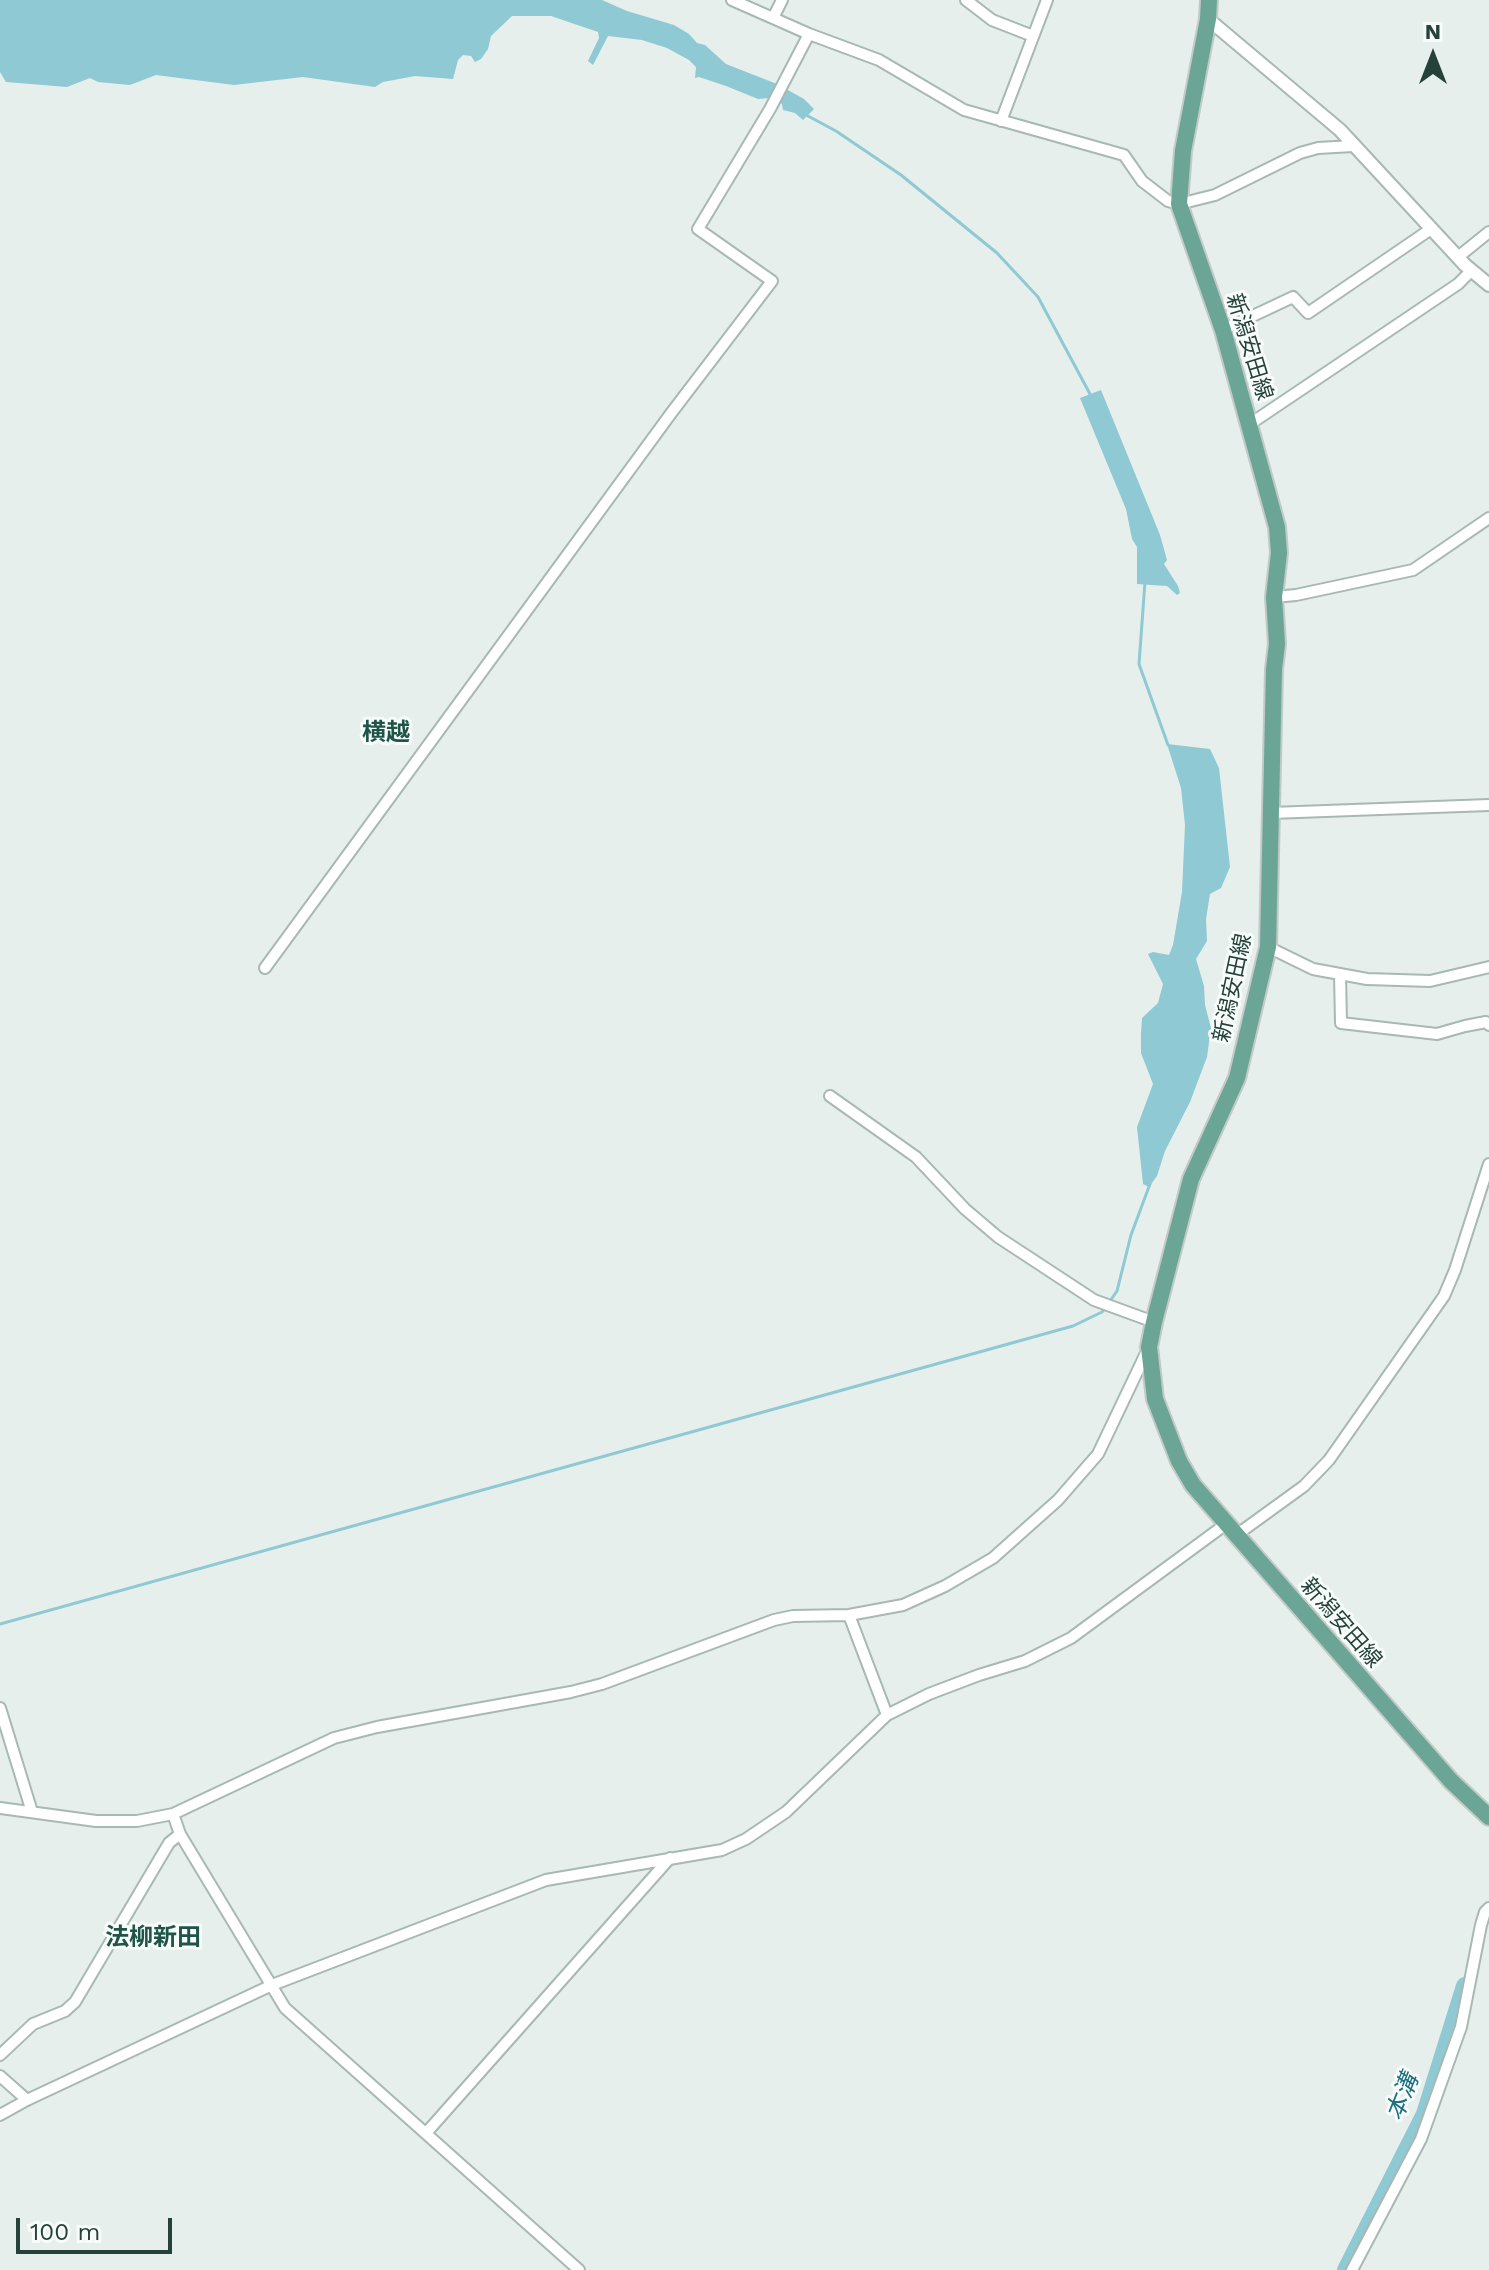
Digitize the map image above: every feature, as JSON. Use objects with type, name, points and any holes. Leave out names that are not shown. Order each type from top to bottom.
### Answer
[{"type":"main road","name":"新潟安田線","points":[[1209,0],[1183,151],[1179,204],[1223,330],[1277,527],[1279,553],[1274,597],[1277,644],[1268,947],[1237,1078],[1191,1179],[1154,1322],[1149,1347],[1155,1399],[1179,1461],[1193,1485],[1451,1781],[1489,1817]]},
{"type":"street","points":[[732,0],[879,60],[964,110],[1124,155],[1142,181],[1168,201],[1179,204],[1215,195],[1300,153],[1318,148],[1353,146]]},
{"type":"street","points":[[774,16],[782,0]]},
{"type":"street","points":[[966,0],[992,20],[1033,36]]},
{"type":"street","points":[[1001,121],[1047,0]]},
{"type":"street","points":[[1208,19],[1340,130],[1471,271],[1489,285]]},
{"type":"street","points":[[265,968],[672,412],[772,281],[698,229],[770,109],[809,34]]},
{"type":"street","points":[[1223,330],[1293,297],[1308,313],[1431,229]]},
{"type":"street","points":[[1458,257],[1489,232]]},
{"type":"street","points":[[1250,424],[1458,284],[1471,271]]},
{"type":"street","points":[[1274,597],[1413,570],[1489,518]]},
{"type":"street","points":[[1271,813],[1489,805]]},
{"type":"street","points":[[1268,947],[1313,969],[1367,979],[1430,981],[1489,967]]},
{"type":"street","points":[[1340,974],[1341,1023],[1437,1034],[1486,1022],[1489,1025]]},
{"type":"street","points":[[830,1096],[916,1157],[965,1209],[998,1237],[1094,1300],[1154,1322]]},
{"type":"street","points":[[0,2115],[272,1985],[546,1880],[722,1850],[746,1839],[786,1812],[887,1715],[929,1694],[1025,1661],[1071,1638],[1230,1530],[1304,1486],[1329,1460],[1444,1296],[1489,1164]]},
{"type":"street","points":[[0,1808],[96,1821],[137,1821],[173,1814],[334,1738],[377,1727],[571,1692],[774,1620],[886,1610],[918,1599],[993,1558],[1058,1500],[1098,1454],[1149,1347]]},
{"type":"street","points":[[849,1615],[887,1715]]},
{"type":"street","points":[[0,1708],[32,1812]]},
{"type":"street","points":[[173,1814],[180,1834],[285,2008],[579,2270]]},
{"type":"street","points":[[0,2055],[33,2024],[65,2011],[75,2002],[169,1843],[180,1834]]},
{"type":"street","points":[[427,2132],[670,1858]]},
{"type":"street","points":[[1352,2270],[1421,2139],[1461,2027],[1481,1925],[1489,1908]]},
{"type":"street","points":[[0,2076],[27,2100]]},
{"type":"water","points":[[0,0],[602,0],[674,25],[697,43],[705,45],[726,64],[777,84],[804,99],[814,109],[803,120],[795,113],[783,110],[782,104],[770,98],[758,99],[695,78],[696,67],[689,60],[667,48],[642,40],[608,36],[593,65],[588,61],[599,38],[598,32],[551,16],[512,16],[491,36],[488,49],[481,59],[475,62],[471,56],[463,55],[458,60],[453,79],[415,76],[383,82],[375,87],[303,77],[234,85],[156,75],[130,85],[98,82],[90,78],[67,87],[6,82],[0,72]]},
{"type":"water","points":[[1101,390],[1160,535],[1167,560],[1164,564],[1178,586],[1180,593],[1177,595],[1167,586],[1137,584],[1137,547],[1132,539],[1126,509],[1080,398]]},
{"type":"water","points":[[1167,744],[1210,749],[1219,768],[1230,867],[1221,888],[1210,894],[1207,941],[1196,959],[1211,1028],[1207,1057],[1157,1176],[1149,1187],[1143,1184],[1137,1127],[1153,1084],[1141,1053],[1142,1018],[1158,1003],[1163,984],[1148,954],[1169,955],[1173,945],[1182,892],[1185,825],[1181,788]]},
{"type":"waterway","points":[[808,116],[901,175],[997,253],[1038,297],[1090,394]]},
{"type":"waterway","points":[[1145,582],[1139,664],[1168,745]]},
{"type":"waterway","points":[[1110,1301],[1117,1291],[1131,1235],[1150,1184]]},
{"type":"waterway","points":[[0,1624],[1073,1326],[1106,1307]]},
{"type":"waterway","name":"本溝","points":[[1346,2270],[1425,2114],[1465,1986]]},
{"type":"district","name":"横越","points":[[386,733]]},
{"type":"district","name":"法柳新田","points":[[153,1938]]}]
